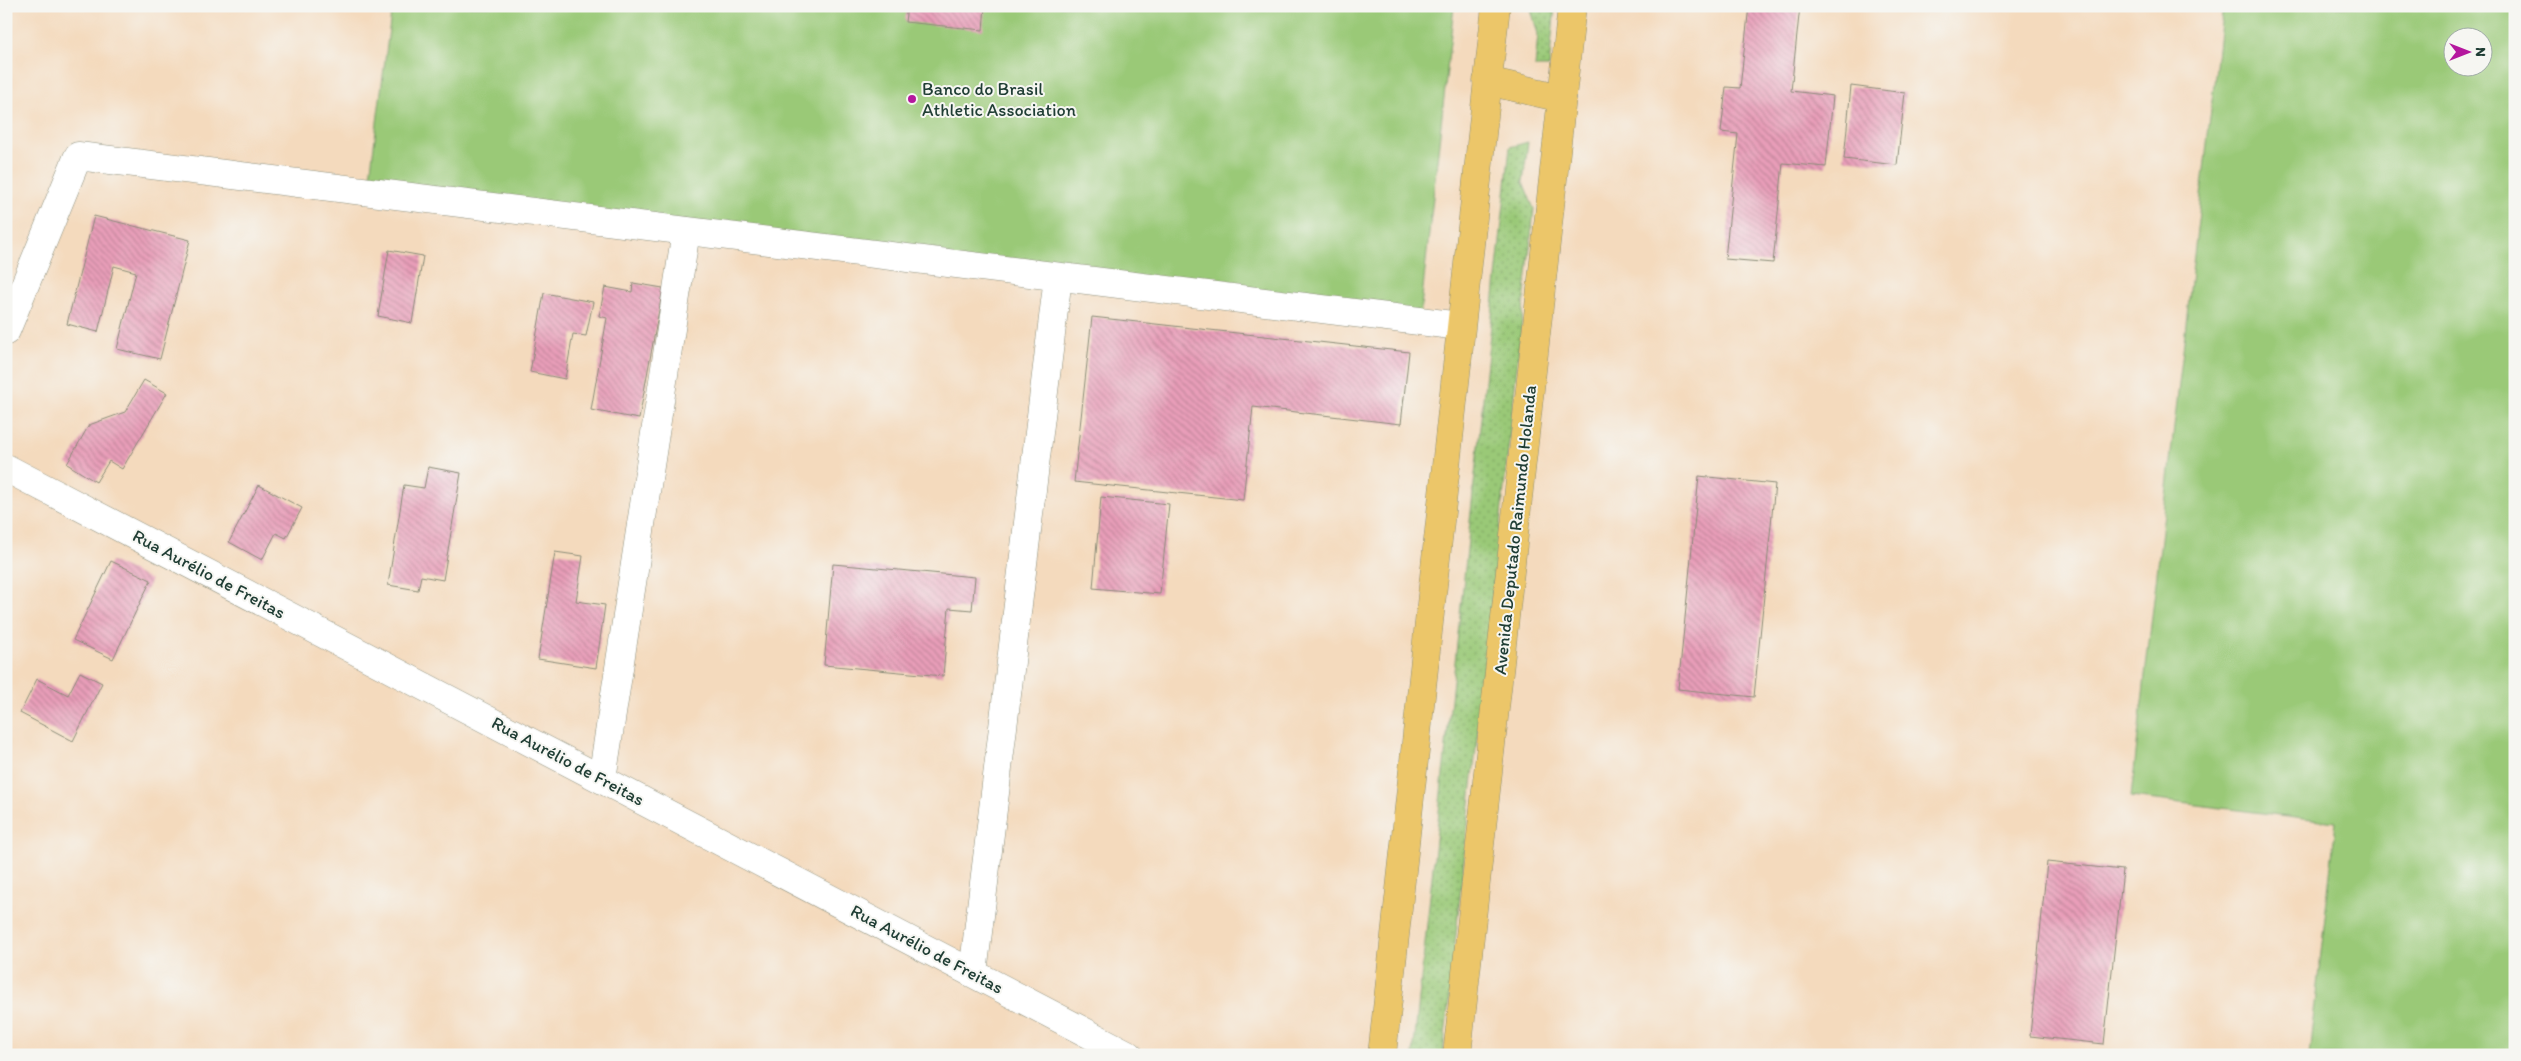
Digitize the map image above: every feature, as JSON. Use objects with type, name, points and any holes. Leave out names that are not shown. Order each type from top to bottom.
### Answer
[{"type":"main road","points":[[1382,1055],[1496,6]]},
{"type":"main road","name":"Avenida Deputado Raimundo Holanda","points":[[1457,1055],[1572,6]]},
{"type":"main road","points":[[1487,81],[1562,98]]},
{"type":"street","points":[[6,331],[78,156],[1460,326]]},
{"type":"street","points":[[602,779],[686,231]]},
{"type":"street","points":[[973,973],[1058,277]]},
{"type":"street","name":"Rua Aurélio de Freitas","points":[[6,468],[1130,1055]]},
{"type":"green space","name":"Banco do Brasil Athletic Association","points":[[392,6],[1454,6],[1420,316],[368,192]]},
{"type":"green space","points":[[1530,6],[1555,6],[1549,67],[1535,67],[1538,34]]},
{"type":"green space","points":[[2223,6],[2515,7],[2515,1055],[2309,1055],[2336,822],[2131,797]]},
{"type":"green space","points":[[1528,142],[1523,182],[1534,209],[1443,1055],[1413,1055],[1510,147]]},
{"type":"building","points":[[907,6],[985,6],[983,30],[905,22]]},
{"type":"building","points":[[1749,6],[1800,6],[1791,91],[1833,96],[1826,167],[1783,163],[1773,263],[1725,259],[1738,134],[1721,132],[1726,87],[1740,88]]},
{"type":"building","points":[[1851,86],[1905,93],[1897,165],[1844,159]]},
{"type":"building","points":[[94,216],[190,240],[160,359],[117,349],[136,272],[114,266],[98,332],[67,324]]},
{"type":"building","points":[[389,250],[423,256],[412,323],[378,316]]},
{"type":"building","points":[[633,283],[663,288],[639,419],[591,410],[607,318],[599,316],[605,287],[632,292]]},
{"type":"building","points":[[544,293],[593,302],[586,336],[573,334],[565,379],[530,372]]},
{"type":"building","points":[[1092,317],[1409,352],[1401,424],[1253,407],[1243,500],[1074,482]]},
{"type":"building","points":[[144,380],[167,393],[122,469],[109,461],[96,482],[67,464],[89,425],[125,412]]},
{"type":"building","points":[[428,467],[461,473],[443,580],[421,576],[418,590],[388,585],[404,485],[424,488]]},
{"type":"building","points":[[1699,476],[1775,484],[1754,697],[1678,689]]},
{"type":"building","points":[[259,485],[302,508],[286,538],[276,533],[262,560],[229,542]]},
{"type":"building","points":[[1101,497],[1169,504],[1160,594],[1093,588]]},
{"type":"building","points":[[555,552],[583,556],[576,601],[605,605],[596,668],[538,659]]},
{"type":"building","points":[[111,561],[151,580],[113,659],[73,640]]},
{"type":"building","points":[[833,564],[975,577],[972,610],[949,608],[943,676],[824,665]]},
{"type":"building","points":[[80,672],[102,683],[73,741],[20,713],[37,679],[68,695]]},
{"type":"building","points":[[2047,862],[2123,870],[2104,1044],[2030,1036]]},
{"type":"place","name":"Banco do Brasil Athletic Association","points":[[912,99]]}]
